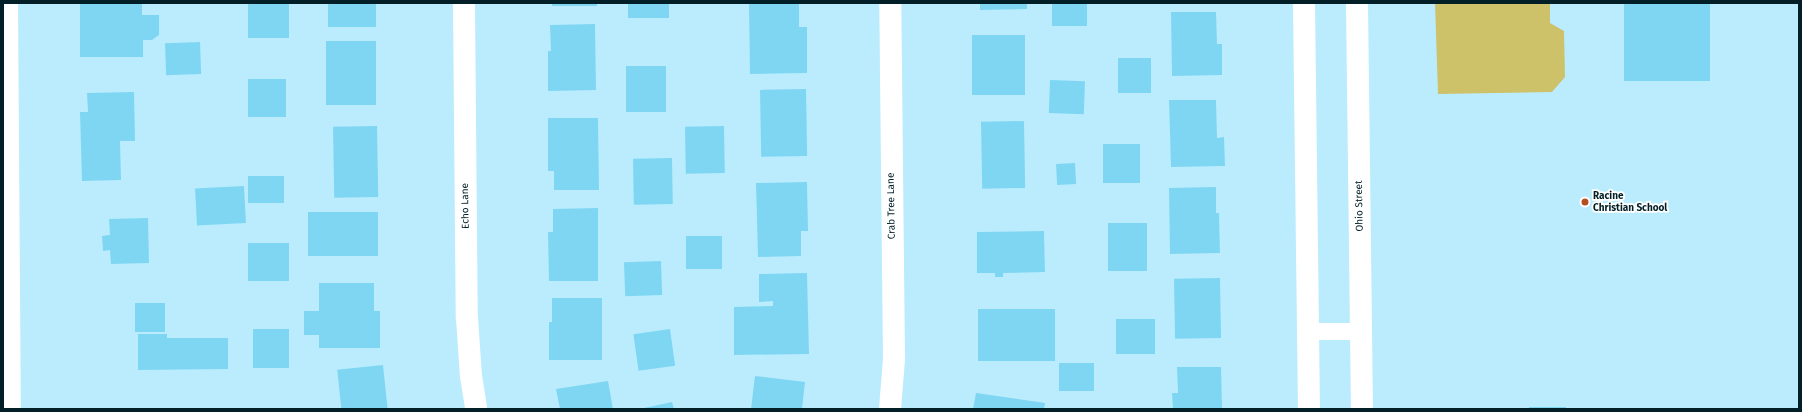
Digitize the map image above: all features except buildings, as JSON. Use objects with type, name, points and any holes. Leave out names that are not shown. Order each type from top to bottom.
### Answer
[{"type":"street","points":[[7,3],[10,409]]},
{"type":"street","name":"Echo Lane","points":[[464,3],[467,318],[471,376],[476,409]]},
{"type":"street","name":"Crab Tree Lane","points":[[890,3],[894,359],[890,409]]},
{"type":"street","points":[[1304,3],[1309,409]]},
{"type":"street","name":"Ohio Street","points":[[1357,3],[1362,409]]},
{"type":"lane","points":[[1308,331],[1361,331]]},
{"type":"shaded area","points":[[1435,3],[1550,3],[1550,23],[1564,31],[1565,77],[1552,92],[1438,94]]},
{"type":"place","name":"Racine Christian School","points":[[1585,202]]}]
